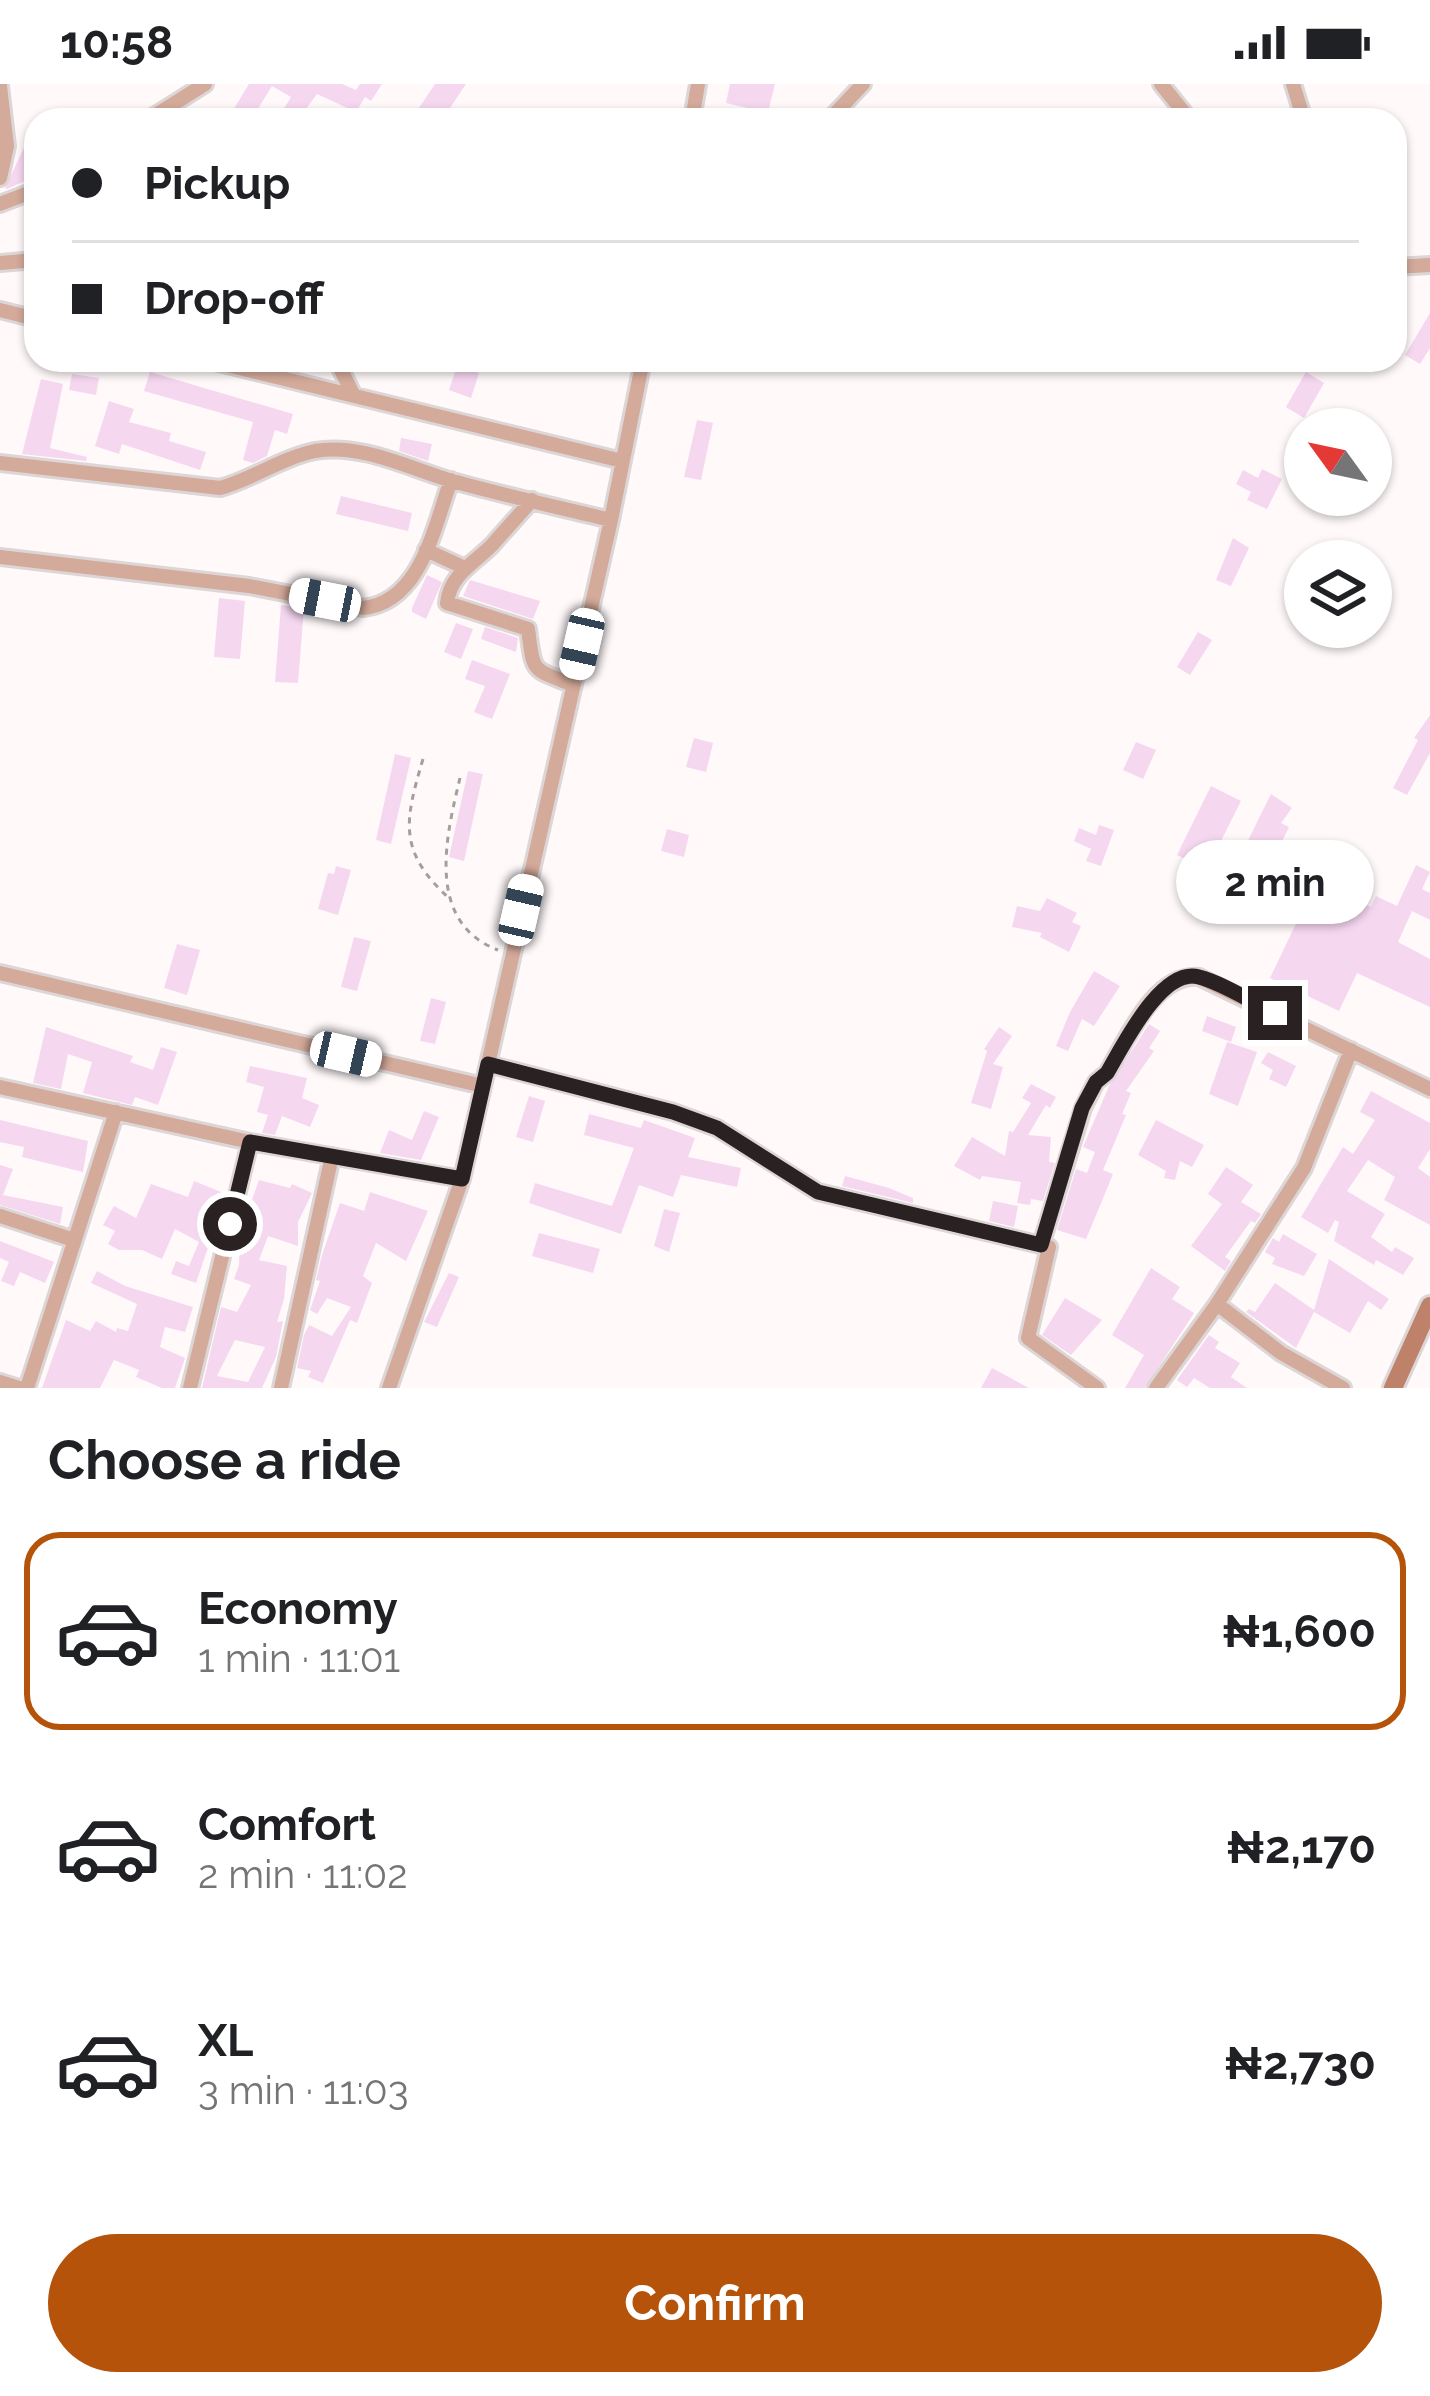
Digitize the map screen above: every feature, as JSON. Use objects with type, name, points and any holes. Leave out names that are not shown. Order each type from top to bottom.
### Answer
[{"type":"main road","points":[[1393,1388],[1430,1306]]},
{"type":"street","points":[[167,108],[206,84]]},
{"type":"street","points":[[840,108],[863,84]]},
{"type":"street","points":[[1161,84],[1180,108]]},
{"type":"street","points":[[0,86],[7,146],[0,178]]},
{"type":"street","points":[[258,372],[622,461]]},
{"type":"street","points":[[342,372],[352,394]]},
{"type":"street","points":[[389,1388],[462,1179],[641,372]]},
{"type":"street","points":[[0,463],[220,488],[250,480],[285,460],[337,450],[611,520]]},
{"type":"street","points":[[0,557],[249,586],[363,608],[382,606],[411,580],[451,480]]},
{"type":"street","points":[[532,500],[465,568],[452,584],[447,603],[528,629],[530,661],[540,672],[573,685]]},
{"type":"street","points":[[426,550],[465,568]]},
{"type":"street","points":[[0,973],[483,1086]]},
{"type":"street","points":[[1041,1245],[1082,1108],[1158,994],[1177,978],[1199,976],[1430,1090]]},
{"type":"street","points":[[1156,1388],[1217,1304],[1304,1168],[1351,1050]]},
{"type":"street","points":[[488,1064],[717,1128],[818,1192],[1041,1245],[1051,1251],[1028,1338],[1097,1388]]},
{"type":"street","points":[[0,1087],[250,1142],[462,1179]]},
{"type":"street","points":[[0,1382],[23,1388],[116,1112]]},
{"type":"street","points":[[190,1388],[250,1142]]},
{"type":"street","points":[[281,1388],[332,1156]]},
{"type":"street","points":[[0,1216],[74,1240]]},
{"type":"street","points":[[1217,1304],[1281,1353],[1342,1388]]},
{"type":"path","points":[[423,759],[409,805],[407,836],[416,862],[452,901]]},
{"type":"path","points":[[460,778],[445,842],[445,885],[464,925],[478,941],[511,954]]},
{"type":"building","points":[[249,84],[342,84],[356,90],[360,84],[382,84],[371,101],[365,97],[358,108],[317,94],[307,108],[284,108],[291,97],[272,86],[258,108],[234,108]]},
{"type":"building","points":[[435,84],[466,84],[450,108],[419,108]]},
{"type":"building","points":[[730,84],[775,84],[769,108],[726,103]]},
{"type":"building","points":[[24,148],[24,181],[5,188]]},
{"type":"building","points":[[1430,313],[1430,348],[1420,364],[1407,352]]},
{"type":"building","points":[[150,372],[293,414],[287,434],[275,430],[267,456],[253,463],[243,460],[253,422],[144,391]]},
{"type":"building","points":[[455,372],[479,373],[471,398],[449,390]]},
{"type":"building","points":[[1306,372],[1324,383],[1310,408],[1286,407]]},
{"type":"building","points":[[72,374],[99,378],[96,395],[69,390]]},
{"type":"building","points":[[41,379],[63,384],[50,448],[87,457],[86,461],[22,454]]},
{"type":"building","points":[[109,401],[134,409],[129,422],[171,433],[169,441],[206,452],[200,470],[122,444],[119,454],[95,446]]},
{"type":"building","points":[[697,420],[713,423],[701,480],[684,477]]},
{"type":"building","points":[[401,438],[432,444],[428,461],[399,451]]},
{"type":"building","points":[[1262,469],[1282,479],[1267,509],[1247,500],[1251,492],[1236,484],[1243,470],[1258,478]]},
{"type":"building","points":[[341,496],[412,513],[408,531],[336,514]]},
{"type":"building","points":[[1233,538],[1249,548],[1231,586],[1216,580]]},
{"type":"building","points":[[427,575],[442,582],[426,619],[412,608]]},
{"type":"building","points":[[470,580],[540,601],[533,619],[463,596]]},
{"type":"building","points":[[219,598],[245,601],[240,659],[214,657]]},
{"type":"building","points":[[281,605],[304,608],[298,683],[275,682]]},
{"type":"building","points":[[456,623],[473,629],[461,659],[444,652]]},
{"type":"building","points":[[485,627],[518,638],[516,652],[481,639]]},
{"type":"building","points":[[1198,632],[1212,640],[1190,675],[1177,667]]},
{"type":"building","points":[[472,660],[510,674],[492,719],[474,712],[485,686],[465,679]]},
{"type":"building","points":[[1430,715],[1430,753],[1407,795],[1393,788],[1418,740],[1414,738]]},
{"type":"building","points":[[694,738],[713,743],[706,772],[686,767]]},
{"type":"building","points":[[1136,742],[1156,750],[1143,779],[1123,770]]},
{"type":"building","points":[[395,754],[411,758],[391,844],[376,840]]},
{"type":"building","points":[[468,771],[483,774],[464,861],[449,857]]},
{"type":"building","points":[[1211,786],[1241,801],[1193,897],[1177,888],[1190,861],[1177,855]]},
{"type":"building","points":[[1271,794],[1292,808],[1281,823],[1289,827],[1248,911],[1220,897]]},
{"type":"building","points":[[1099,825],[1114,830],[1101,866],[1086,861],[1091,849],[1074,841],[1079,828],[1096,835]]},
{"type":"building","points":[[667,829],[689,835],[684,857],[661,851]]},
{"type":"building","points":[[1416,865],[1430,872],[1422,889],[1430,893],[1430,920],[1412,911],[1398,942],[1430,959],[1430,1007],[1357,973],[1339,1011],[1270,978],[1323,867],[1354,882],[1348,895],[1371,907],[1376,896],[1397,906]]},
{"type":"building","points":[[336,866],[351,870],[338,915],[318,909],[328,873],[334,874]]},
{"type":"building","points":[[1047,898],[1077,913],[1072,922],[1081,926],[1069,952],[1040,937],[1042,933],[1012,927],[1017,906],[1040,911]]},
{"type":"building","points":[[354,937],[371,941],[357,991],[341,987]]},
{"type":"building","points":[[177,944],[200,950],[187,995],[164,988]]},
{"type":"building","points":[[1094,971],[1120,986],[1094,1026],[1082,1019],[1068,1051],[1056,1046]]},
{"type":"building","points":[[431,998],[446,1002],[435,1044],[420,1041]]},
{"type":"building","points":[[1207,1016],[1236,1027],[1231,1042],[1202,1031]]},
{"type":"building","points":[[1149,1024],[1160,1031],[1149,1048],[1154,1051],[1126,1091],[1131,1093],[1122,1114],[1126,1115],[1103,1170],[1113,1174],[1086,1239],[1057,1230],[1076,1169],[1087,1173],[1095,1152],[1083,1147],[1109,1086]]},
{"type":"building","points":[[46,1027],[133,1056],[130,1062],[153,1070],[161,1047],[177,1052],[158,1105],[135,1097],[132,1105],[83,1093],[92,1062],[68,1054],[61,1089],[33,1083]]},
{"type":"building","points":[[999,1027],[1012,1036],[993,1064],[1003,1067],[991,1109],[971,1103],[984,1049]]},
{"type":"building","points":[[1227,1042],[1257,1052],[1238,1106],[1209,1094]]},
{"type":"building","points":[[1268,1052],[1296,1066],[1286,1087],[1269,1079],[1273,1070],[1261,1063]]},
{"type":"building","points":[[250,1066],[307,1078],[302,1098],[319,1105],[310,1127],[282,1116],[275,1135],[262,1133],[268,1115],[257,1112],[264,1087],[246,1082]]},
{"type":"building","points":[[1031,1084],[1056,1097],[1028,1135],[1051,1137],[1049,1162],[1055,1163],[1043,1201],[1031,1199],[1030,1205],[1017,1203],[1021,1182],[982,1176],[980,1180],[954,1166],[972,1137],[1005,1156],[1009,1131],[1013,1132],[1031,1103],[1022,1098]]},
{"type":"building","points":[[1371,1091],[1430,1123],[1430,1149],[1418,1168],[1430,1177],[1430,1225],[1384,1200],[1395,1177],[1368,1160],[1347,1191],[1385,1214],[1371,1237],[1392,1252],[1395,1247],[1414,1258],[1403,1275],[1376,1260],[1374,1265],[1334,1241],[1339,1222],[1335,1220],[1328,1233],[1301,1217],[1343,1147],[1353,1154],[1375,1120],[1360,1112]]},
{"type":"building","points":[[529,1096],[545,1101],[533,1142],[516,1137]]},
{"type":"building","points":[[424,1111],[439,1117],[421,1160],[380,1153],[389,1130],[412,1140]]},
{"type":"building","points":[[589,1114],[641,1128],[644,1120],[695,1138],[688,1157],[741,1168],[737,1187],[681,1175],[673,1197],[639,1185],[621,1234],[529,1203],[535,1183],[612,1206],[634,1148],[584,1135]]},
{"type":"building","points":[[0,1120],[88,1141],[83,1172],[22,1157],[24,1147],[0,1142]]},
{"type":"building","points":[[1156,1120],[1204,1145],[1192,1167],[1180,1161],[1175,1180],[1164,1178],[1166,1171],[1138,1155]]},
{"type":"building","points":[[0,1165],[13,1169],[3,1195],[63,1207],[60,1224],[0,1205]]},
{"type":"building","points":[[1226,1167],[1253,1185],[1241,1202],[1261,1214],[1225,1257],[1231,1261],[1225,1271],[1191,1246],[1222,1204],[1208,1194]]},
{"type":"building","points":[[845,1176],[889,1188],[913,1198],[913,1203],[842,1186]]},
{"type":"building","points":[[259,1180],[290,1188],[292,1184],[312,1193],[298,1222],[298,1246],[268,1236],[259,1260],[287,1266],[276,1357],[262,1388],[202,1388],[221,1307],[237,1312],[251,1285],[234,1279],[240,1233]],"holes":[[[235,1340],[265,1347],[248,1382],[217,1376]]]},
{"type":"building","points":[[194,1181],[226,1194],[196,1283],[171,1274],[176,1261],[189,1266],[199,1242],[175,1229],[162,1259],[108,1244],[115,1231],[103,1225],[114,1206],[136,1218],[151,1184],[188,1197]]},
{"type":"building","points":[[370,1192],[428,1211],[406,1261],[376,1243],[363,1276],[372,1283],[357,1323],[350,1320],[323,1383],[308,1377],[311,1371],[297,1368],[304,1335],[309,1325],[332,1336],[351,1307],[327,1298],[317,1314],[310,1310],[322,1255],[340,1203],[364,1211]]},
{"type":"building","points":[[993,1201],[1018,1206],[1014,1227],[989,1221]]},
{"type":"building","points":[[664,1209],[680,1213],[669,1252],[654,1246]]},
{"type":"building","points":[[539,1233],[600,1249],[593,1273],[532,1256]]},
{"type":"building","points":[[1283,1234],[1317,1254],[1304,1276],[1272,1264],[1275,1258],[1265,1252],[1273,1238],[1279,1242]]},
{"type":"building","points":[[0,1241],[54,1262],[45,1283],[20,1272],[14,1286],[1,1281],[9,1262],[0,1258]]},
{"type":"building","points":[[1329,1259],[1389,1299],[1381,1310],[1368,1301],[1350,1333],[1314,1312],[1296,1348],[1246,1312],[1255,1312],[1275,1283],[1314,1310]]},
{"type":"building","points":[[1151,1268],[1180,1287],[1172,1299],[1194,1313],[1145,1388],[1125,1388],[1144,1355],[1112,1335]]},
{"type":"building","points":[[97,1271],[125,1286],[193,1307],[185,1332],[165,1327],[160,1347],[185,1358],[175,1388],[136,1377],[139,1370],[114,1360],[100,1388],[42,1388],[66,1320],[90,1331],[96,1321],[116,1332],[117,1328],[128,1331],[137,1304],[91,1283]]},
{"type":"building","points":[[449,1273],[459,1277],[437,1327],[424,1322]]},
{"type":"building","points":[[1065,1298],[1102,1320],[1071,1355],[1042,1335]]},
{"type":"building","points":[[1209,1335],[1219,1342],[1215,1348],[1240,1363],[1231,1377],[1247,1388],[1210,1388],[1194,1378],[1187,1387],[1177,1380]]},
{"type":"building","points":[[992,1368],[1029,1388],[981,1388]]},
{"type":"route","points":[[230,1224],[250,1142],[462,1179],[488,1064],[717,1128],[818,1192],[1041,1245],[1082,1108],[1158,994],[1177,978],[1199,976],[1275,1013]]}]
